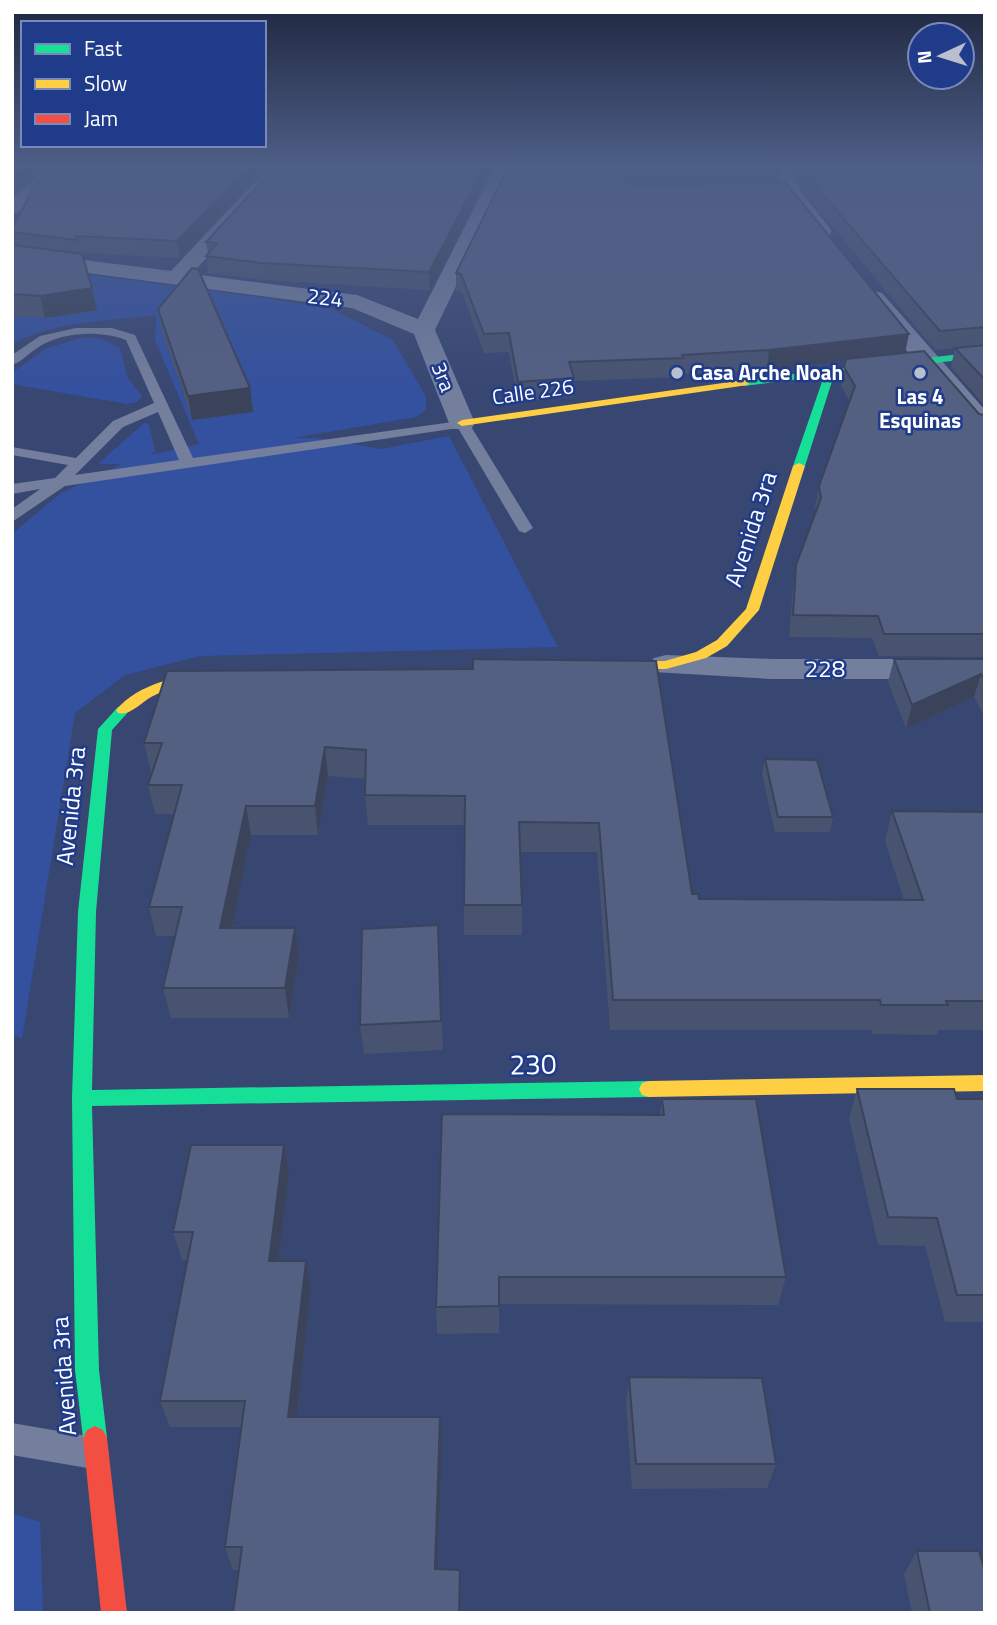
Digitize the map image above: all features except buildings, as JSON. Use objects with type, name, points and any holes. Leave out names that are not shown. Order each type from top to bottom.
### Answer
[{"type":"street","points":[[176,279],[209,243]]},
{"type":"street","points":[[424,330],[467,243]]},
{"type":"street","points":[[830,243],[834,247]]},
{"type":"street","name":"224","points":[[12,257],[357,302],[424,330]]},
{"type":"street","points":[[859,278],[985,426]]},
{"type":"street","name":"3ra","points":[[424,330],[462,423]]},
{"type":"street","name":"Calle 226","points":[[462,423],[831,370],[985,354]]},
{"type":"street","name":"Avenida 3ra","points":[[583,667],[666,665],[701,655],[722,643],[752,610],[831,370]]},
{"type":"street","name":"228","points":[[666,665],[772,669],[985,668]]},
{"type":"street","name":"Avenida 3ra","points":[[114,1613],[87,1370],[82,1098],[87,912],[105,729],[122,708],[153,689],[195,676],[237,675]]},
{"type":"street","name":"230","points":[[82,1098],[985,1083]]},
{"type":"lane","points":[[12,360],[43,339],[95,331],[120,332],[131,338],[188,463]]},
{"type":"lane","points":[[12,517],[60,482],[118,424],[162,405]]},
{"type":"lane","name":"Calle 226","points":[[12,489],[462,423]]},
{"type":"lane","points":[[462,423],[525,528]]},
{"type":"lane","points":[[12,451],[79,463]]},
{"type":"lane","points":[[12,1439],[95,1453]]},
{"type":"shaded area","points":[[12,265],[332,309],[393,340],[426,397],[426,409],[416,417],[293,438],[318,438],[381,449],[449,436],[558,647],[200,656],[125,675],[75,713],[22,1038],[12,1035],[12,534],[61,493],[122,464],[98,464],[144,423],[149,424],[155,451],[151,455],[199,444],[155,340],[156,315],[64,326],[12,344]]},
{"type":"shaded area","points":[[80,338],[100,338],[120,348],[127,377],[142,396],[137,402],[127,404],[12,384],[12,373],[45,349]]},
{"type":"shaded area","points":[[12,1513],[40,1522],[43,1613],[12,1613]]},
{"type":"traffic: fast","points":[[744,383],[985,354]]},
{"type":"traffic: fast","points":[[799,466],[831,370]]},
{"type":"traffic: fast","points":[[95,1438],[87,1370],[82,1098],[87,912],[105,729],[123,710]]},
{"type":"traffic: fast","points":[[82,1098],[649,1089]]},
{"type":"traffic: slow","points":[[462,423],[744,383]]},
{"type":"traffic: slow","points":[[606,666],[666,665],[701,655],[722,643],[752,610],[799,466]]},
{"type":"traffic: slow","points":[[123,710],[143,695],[166,685],[214,676]]},
{"type":"traffic: slow","points":[[649,1089],[985,1083]]},
{"type":"traffic: jam","points":[[95,1438],[114,1613]]},
{"type":"place","name":"Casa Arche Noah","points":[[677,373]]},
{"type":"place","name":"Las 4 Esquinas","points":[[920,373]]}]
